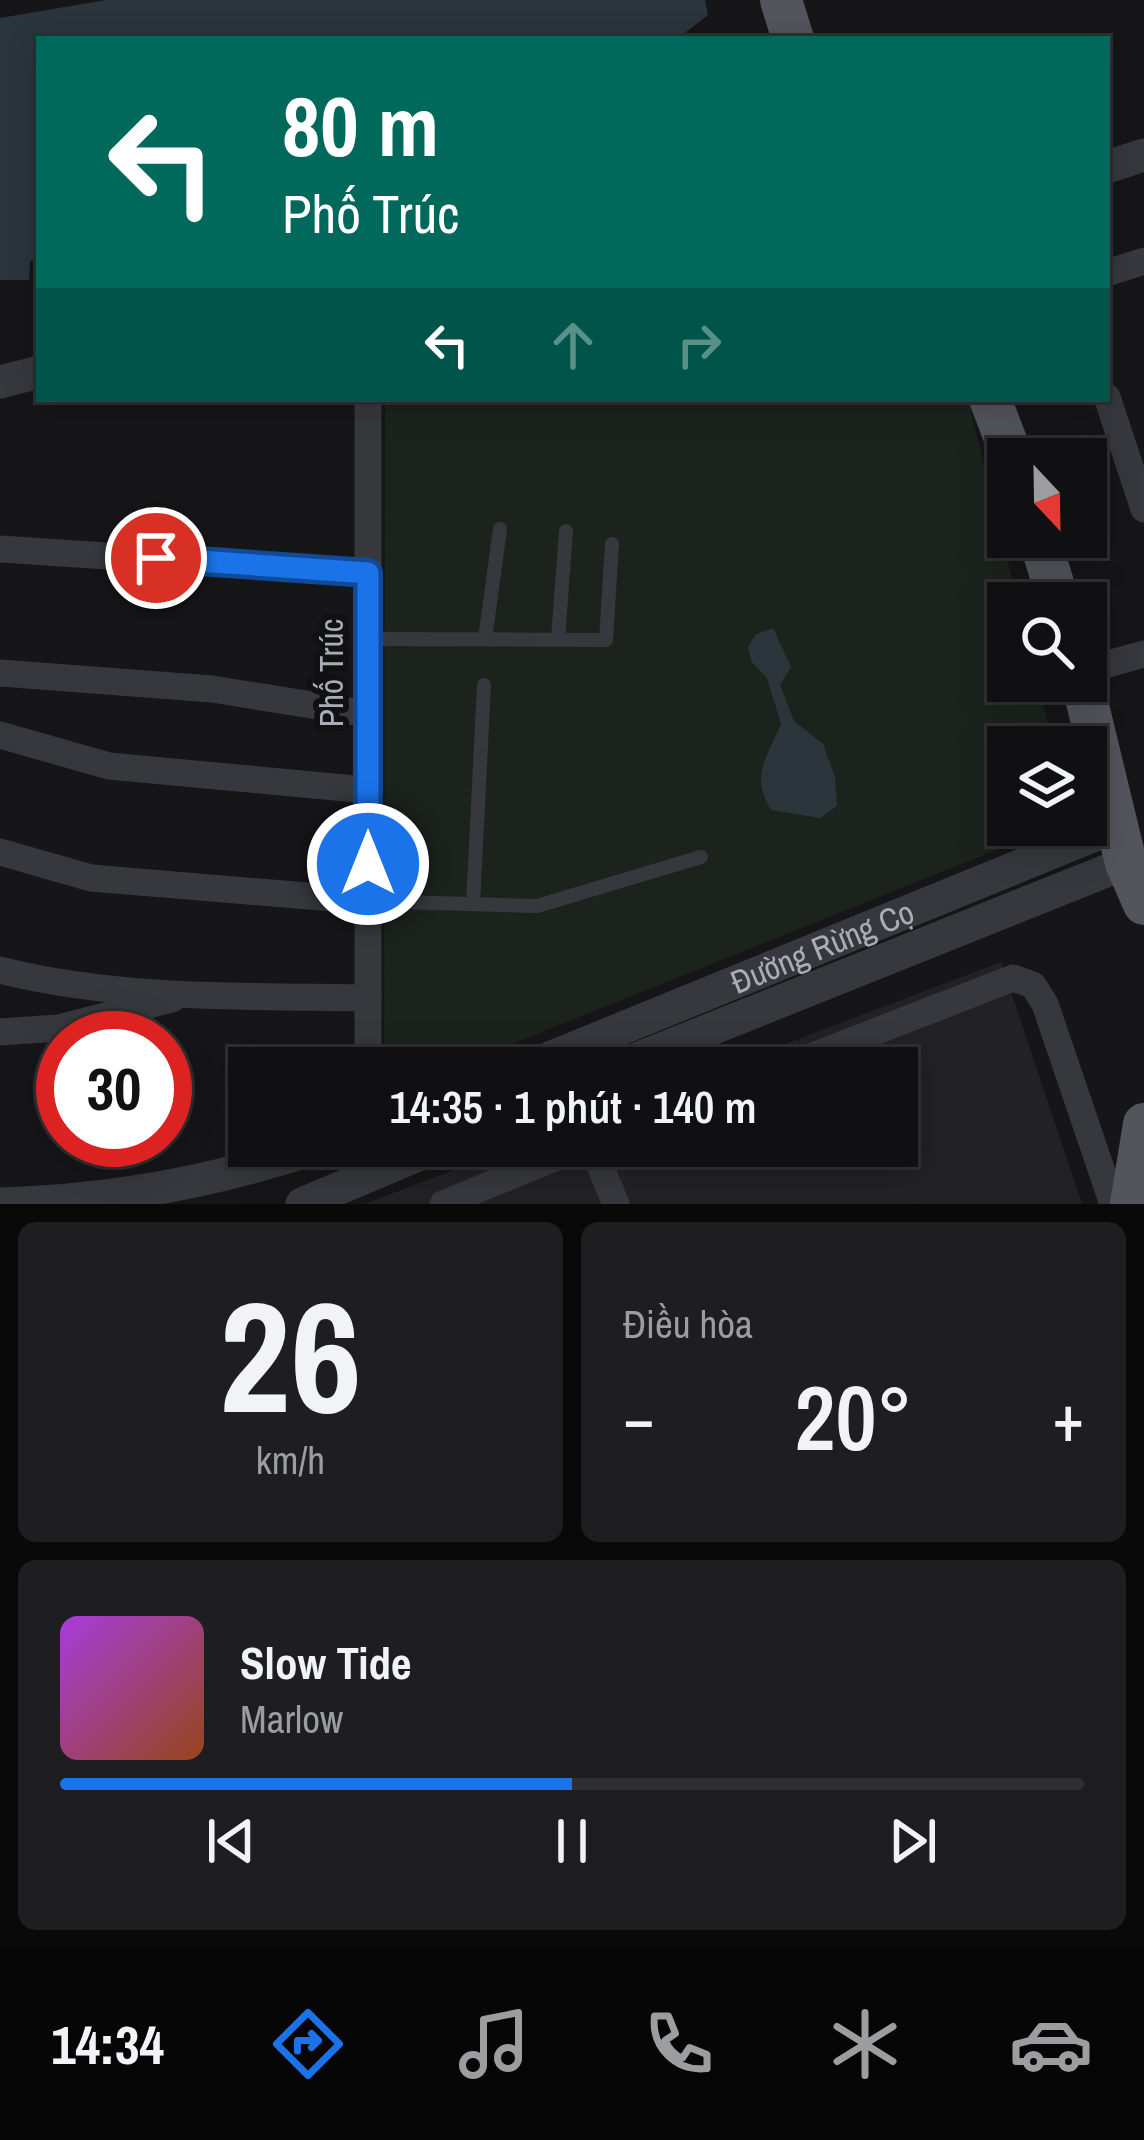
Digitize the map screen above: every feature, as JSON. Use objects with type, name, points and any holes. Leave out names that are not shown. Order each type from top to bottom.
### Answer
[{"type":"main road","points":[[781,0],[792,36]]},
{"type":"main road","points":[[991,402],[1005,438]]},
{"type":"main road","points":[[1087,702],[1122,845],[1144,904]]},
{"type":"main road","points":[[1112,1202],[1144,1124]]},
{"type":"street","points":[[1110,166],[1144,154]]},
{"type":"street","points":[[1110,272],[1144,261]]},
{"type":"street","points":[[0,382],[36,373]]},
{"type":"street","points":[[368,402],[368,573]]},
{"type":"street","points":[[1109,402],[1144,509]]},
{"type":"street","name":"Phố Trúc","points":[[0,549],[368,573],[368,1047]]},
{"type":"street","points":[[1107,664],[1144,653]]},
{"type":"street","points":[[0,674],[212,688],[368,714]]},
{"type":"street","points":[[0,735],[109,766],[367,790]]},
{"type":"street","name":"Đường Rừng Cọ","points":[[582,1047],[1122,845]]},
{"type":"street","name":"Đường Rừng Cọ","points":[[662,1047],[1122,845]]},
{"type":"street","points":[[0,852],[91,878],[368,901]]},
{"type":"street","points":[[0,970],[96,988],[368,998]]},
{"type":"street","points":[[836,1047],[1013,978],[1033,985],[1045,1004],[1112,1202]]},
{"type":"street","points":[[0,1032],[58,1028],[184,994]]},
{"type":"street","points":[[0,1204],[96,1201],[260,1167]]},
{"type":"street","points":[[302,1204],[363,1167]]},
{"type":"street","points":[[443,1204],[535,1167]]},
{"type":"street","points":[[598,1167],[616,1204]]},
{"type":"lane","points":[[485,639],[500,530]]},
{"type":"lane","points":[[558,640],[566,531]]},
{"type":"lane","points":[[368,639],[606,640],[612,544]]},
{"type":"lane","points":[[473,904],[484,685]]},
{"type":"lane","points":[[368,901],[537,906],[701,857]]},
{"type":"shaded area","points":[[106,0],[705,0],[708,15],[681,36],[36,36],[36,260],[30,261],[29,280],[0,280],[0,18]]},
{"type":"shaded area","points":[[385,402],[969,402],[987,477],[987,558],[1007,558],[1013,582],[987,582],[987,702],[1042,702],[1049,726],[987,726],[987,846],[1007,846],[504,1047],[384,1047]]},
{"type":"shaded area","points":[[773,628],[791,667],[780,685],[794,721],[823,744],[835,777],[837,806],[820,818],[771,810],[762,787],[763,767],[781,724],[767,678],[751,661],[748,647],[756,634]]},
{"type":"shaded area","points":[[1001,962],[1082,1204],[364,1204],[462,1167],[918,1167],[918,1047],[777,1047]]},
{"type":"route","points":[[156,558],[368,573],[368,864]]}]
